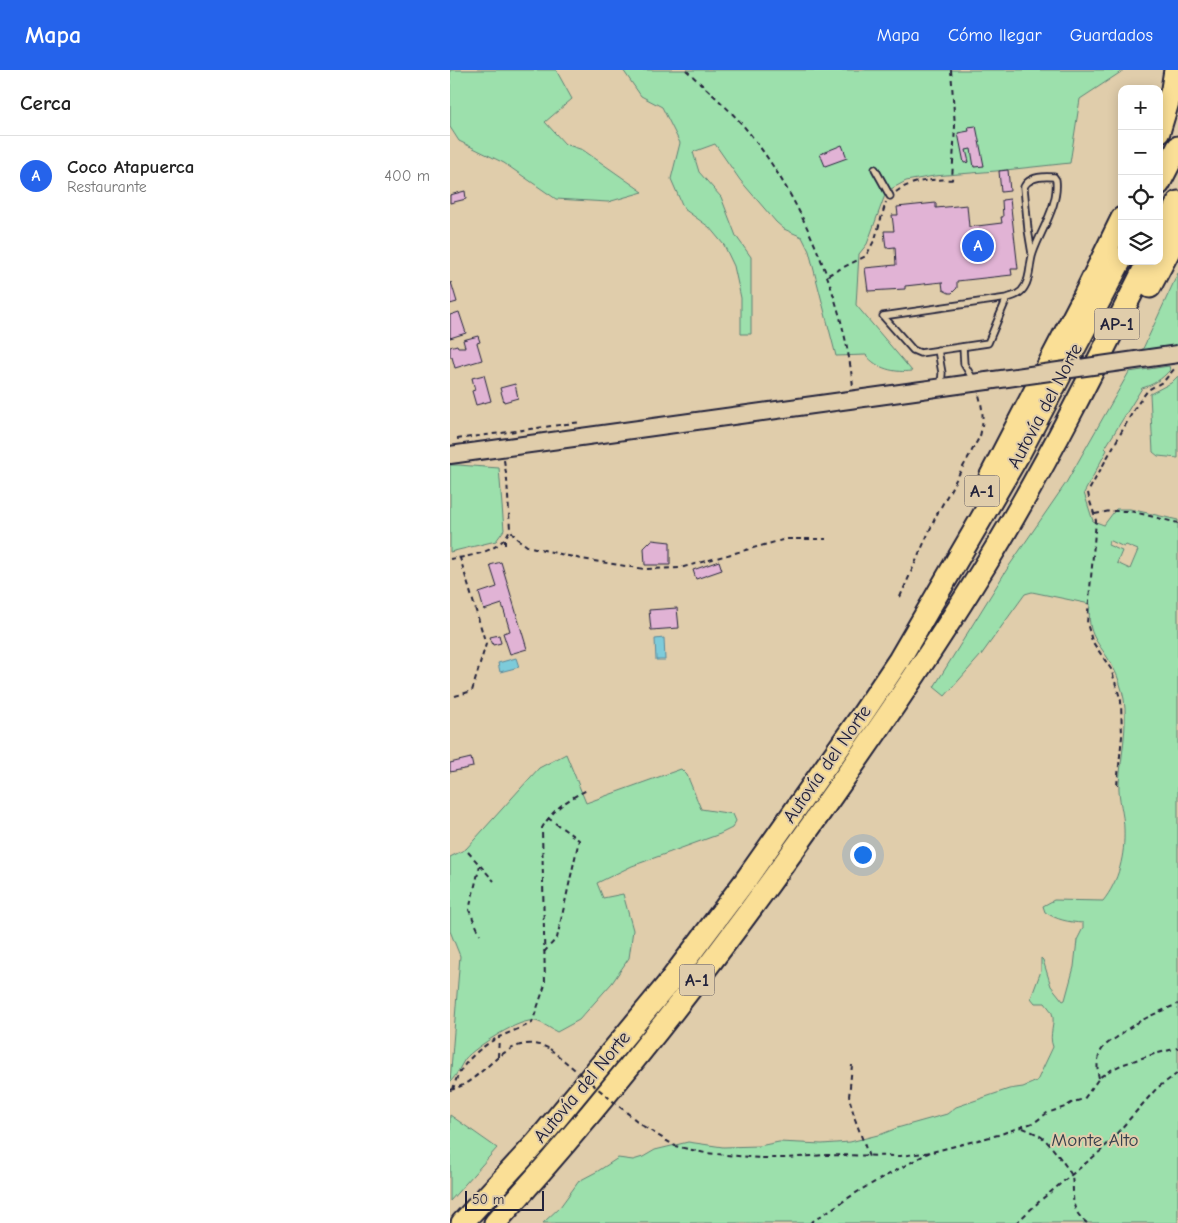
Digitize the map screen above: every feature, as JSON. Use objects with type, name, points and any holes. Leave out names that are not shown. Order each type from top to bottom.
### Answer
[{"type":"highway","points":[[1160,130],[1172,89],[1175,70]]},
{"type":"highway","points":[[1163,176],[1178,147]]},
{"type":"highway","points":[[1163,232],[1178,202]]},
{"type":"highway","name":"A-1","points":[[831,758],[957,539],[1024,414],[1121,220]]},
{"type":"highway","name":"A-1","points":[[1085,387],[1099,376],[1178,234]]},
{"type":"highway","name":"Autovía del Norte","points":[[462,1223],[537,1142],[666,986],[745,882],[899,660],[1020,452],[1118,265]]},
{"type":"highway","name":"Autovía del Norte","points":[[495,1223],[562,1147],[640,1053],[729,939],[782,868],[882,724],[955,614],[1000,540],[1085,387],[1146,265]]},
{"type":"main road","points":[[450,455],[941,386],[1177,361]]},
{"type":"lane","points":[[875,169],[890,196]]},
{"type":"lane","points":[[1006,298],[988,342],[963,347],[920,353],[913,350],[883,316],[1006,298],[1020,294],[1026,286],[1032,254],[1048,217],[1057,187],[1054,178],[1031,178],[1024,186],[1032,254]]},
{"type":"lane","points":[[963,347],[966,368],[981,382]]},
{"type":"lane","points":[[938,350],[941,367],[941,386]]},
{"type":"path","points":[[686,70],[752,136],[789,192],[828,275],[846,346],[854,399]]},
{"type":"path","points":[[951,70],[955,126],[952,180]]},
{"type":"path","points":[[828,275],[866,256],[876,239],[888,197],[901,188],[916,183],[932,180],[956,180]]},
{"type":"path","points":[[1117,785],[1122,736],[1122,701],[1110,669],[1092,641],[1087,623],[1096,521],[1095,514],[1088,500],[1088,492],[1136,406],[1148,390],[1164,381],[1177,361]]},
{"type":"path","points":[[900,597],[936,516],[980,436],[984,422],[981,382]]},
{"type":"path","points":[[502,448],[507,480],[510,529],[516,538],[527,546],[581,559],[645,570],[680,568],[723,555],[786,540],[826,539]]},
{"type":"path","points":[[1095,514],[1110,511],[1130,511],[1178,523]]},
{"type":"path","points":[[450,559],[489,550],[504,540],[510,529]]},
{"type":"path","points":[[504,540],[505,548]]},
{"type":"path","points":[[455,696],[472,691],[486,644],[460,558]]},
{"type":"path","points":[[451,1090],[467,1061],[483,1045],[532,1023],[545,985],[542,828],[548,818],[571,798],[587,790]]},
{"type":"path","points":[[544,952],[557,938],[578,840],[548,818]]},
{"type":"path","points":[[468,852],[494,881]]},
{"type":"path","points":[[480,865],[469,910],[480,934]]},
{"type":"path","points":[[1099,1078],[1096,1070],[1104,1046],[1141,1019],[1178,1004]]},
{"type":"path","points":[[498,1057],[499,1037]]},
{"type":"path","points":[[451,1090],[473,1077],[510,1049],[528,1044],[550,1049],[643,1126],[675,1146],[705,1153],[760,1158],[824,1155],[900,1156],[954,1147],[1023,1128],[1047,1113],[1084,1099],[1099,1078],[1121,1065],[1178,1048]]},
{"type":"path","points":[[852,1065],[849,1098],[869,1157]]},
{"type":"path","points":[[1016,1223],[1109,1143],[1157,1088],[1178,1073]]},
{"type":"path","points":[[1023,1128],[1048,1142],[1072,1174],[1073,1207],[1086,1223]]},
{"type":"path","points":[[810,1223],[862,1189],[932,1152]]},
{"type":"green space","points":[[450,70],[556,70],[572,99],[545,122],[565,144],[583,150],[643,192],[608,202],[556,199],[504,163],[459,141],[450,127]]},
{"type":"green space","points":[[623,70],[1124,70],[1080,99],[1070,163],[934,176],[906,181],[891,189],[885,195],[867,244],[859,254],[856,305],[912,371],[893,371],[875,364],[866,355],[836,356],[809,251],[802,237],[784,229],[776,222],[740,180],[715,144],[693,152],[699,172],[721,197],[736,236],[751,257],[751,334],[741,334],[741,298],[734,266],[724,245],[709,227],[684,209],[671,179],[680,143],[662,107],[641,96]]},
{"type":"green space","points":[[1178,273],[1178,346],[1141,353]]},
{"type":"green space","name":"Monte Alto","points":[[1169,366],[1170,370],[1157,381],[1142,388],[1105,448],[1107,450],[1084,493],[1093,521],[1104,525],[1116,509],[1130,509],[1178,520],[1178,1223],[543,1223],[560,1207],[579,1181],[618,1158],[633,1160],[655,1150],[688,1142],[723,1147],[759,1146],[779,1142],[822,1144],[850,1142],[947,1114],[956,1107],[1037,1081],[1053,1047],[1051,1038],[1053,1017],[1051,1012],[1045,1003],[1035,1003],[1031,998],[1041,971],[1041,958],[1051,986],[1063,1001],[1065,1000],[1074,967],[1077,940],[1083,928],[1083,923],[1063,920],[1049,915],[1045,912],[1043,906],[1054,900],[1103,901],[1117,876],[1122,858],[1124,829],[1119,789],[1125,709],[1122,691],[1115,671],[1092,632],[1089,615],[1090,604],[1032,592],[1025,594],[981,655],[945,696],[934,687],[1009,566],[1066,483],[1129,372]],"holes":[[[1109,540],[1124,547],[1126,545],[1138,550],[1130,569],[1117,563],[1122,551],[1108,545]]]},
{"type":"green space","points":[[1178,376],[1178,458],[1158,456],[1153,452],[1150,394],[1171,383]]},
{"type":"green space","points":[[450,465],[499,468],[504,530],[496,541],[450,552]]},
{"type":"green space","points":[[566,754],[586,803],[681,769],[687,775],[701,809],[733,814],[736,821],[732,828],[720,834],[632,866],[597,883],[603,898],[623,894],[633,930],[629,958],[612,983],[579,1020],[557,1032],[539,1022],[529,1021],[499,1034],[470,1054],[450,1082],[460,956],[450,931],[450,857],[466,849],[539,768]]},
{"type":"green space","points":[[450,1115],[497,1148],[450,1201]]},
{"type":"water","points":[[664,638],[665,660],[656,660],[655,639]]},
{"type":"water","points":[[516,658],[519,667],[500,672],[498,663]]},
{"type":"building","points":[[976,126],[984,166],[974,167],[971,149],[966,150],[969,162],[964,163],[958,133],[969,131],[968,127]]},
{"type":"building","points":[[842,145],[847,158],[825,166],[820,154]]},
{"type":"building","points":[[1008,170],[1010,191],[1001,192],[999,171]]},
{"type":"building","points":[[465,191],[466,199],[450,203],[450,195]]},
{"type":"building","points":[[1010,199],[1018,269],[1011,269],[1012,275],[957,281],[957,288],[952,293],[943,290],[942,282],[905,286],[905,289],[868,291],[865,268],[896,265],[895,247],[886,248],[884,231],[894,231],[892,215],[898,215],[897,207],[936,203],[936,208],[967,205],[969,227],[1002,223],[1002,200]]},
{"type":"building","points":[[450,283],[457,302],[450,304]]},
{"type":"building","points":[[459,312],[466,333],[450,338],[450,315]]},
{"type":"building","points":[[478,336],[480,342],[477,343],[482,360],[455,368],[452,357],[450,357],[450,347],[457,345],[458,347],[465,347],[463,340]]},
{"type":"building","points":[[484,375],[491,401],[476,405],[472,391],[475,390],[472,378]]},
{"type":"building","points":[[515,384],[518,398],[504,402],[500,388]]},
{"type":"building","points":[[652,540],[670,542],[670,565],[645,565],[644,548]]},
{"type":"building","points":[[719,561],[722,570],[696,579],[693,570]]},
{"type":"building","points":[[501,562],[527,649],[510,654],[503,633],[510,631],[502,604],[484,610],[479,593],[497,587],[490,565]]},
{"type":"building","points":[[677,608],[679,628],[651,630],[649,610]]},
{"type":"building","points":[[499,635],[501,643],[493,645],[490,637]]},
{"type":"building","points":[[471,758],[473,767],[450,772],[450,763]]},
{"type":"place","name":"Coco Atapuerca","points":[[978,246]]}]
